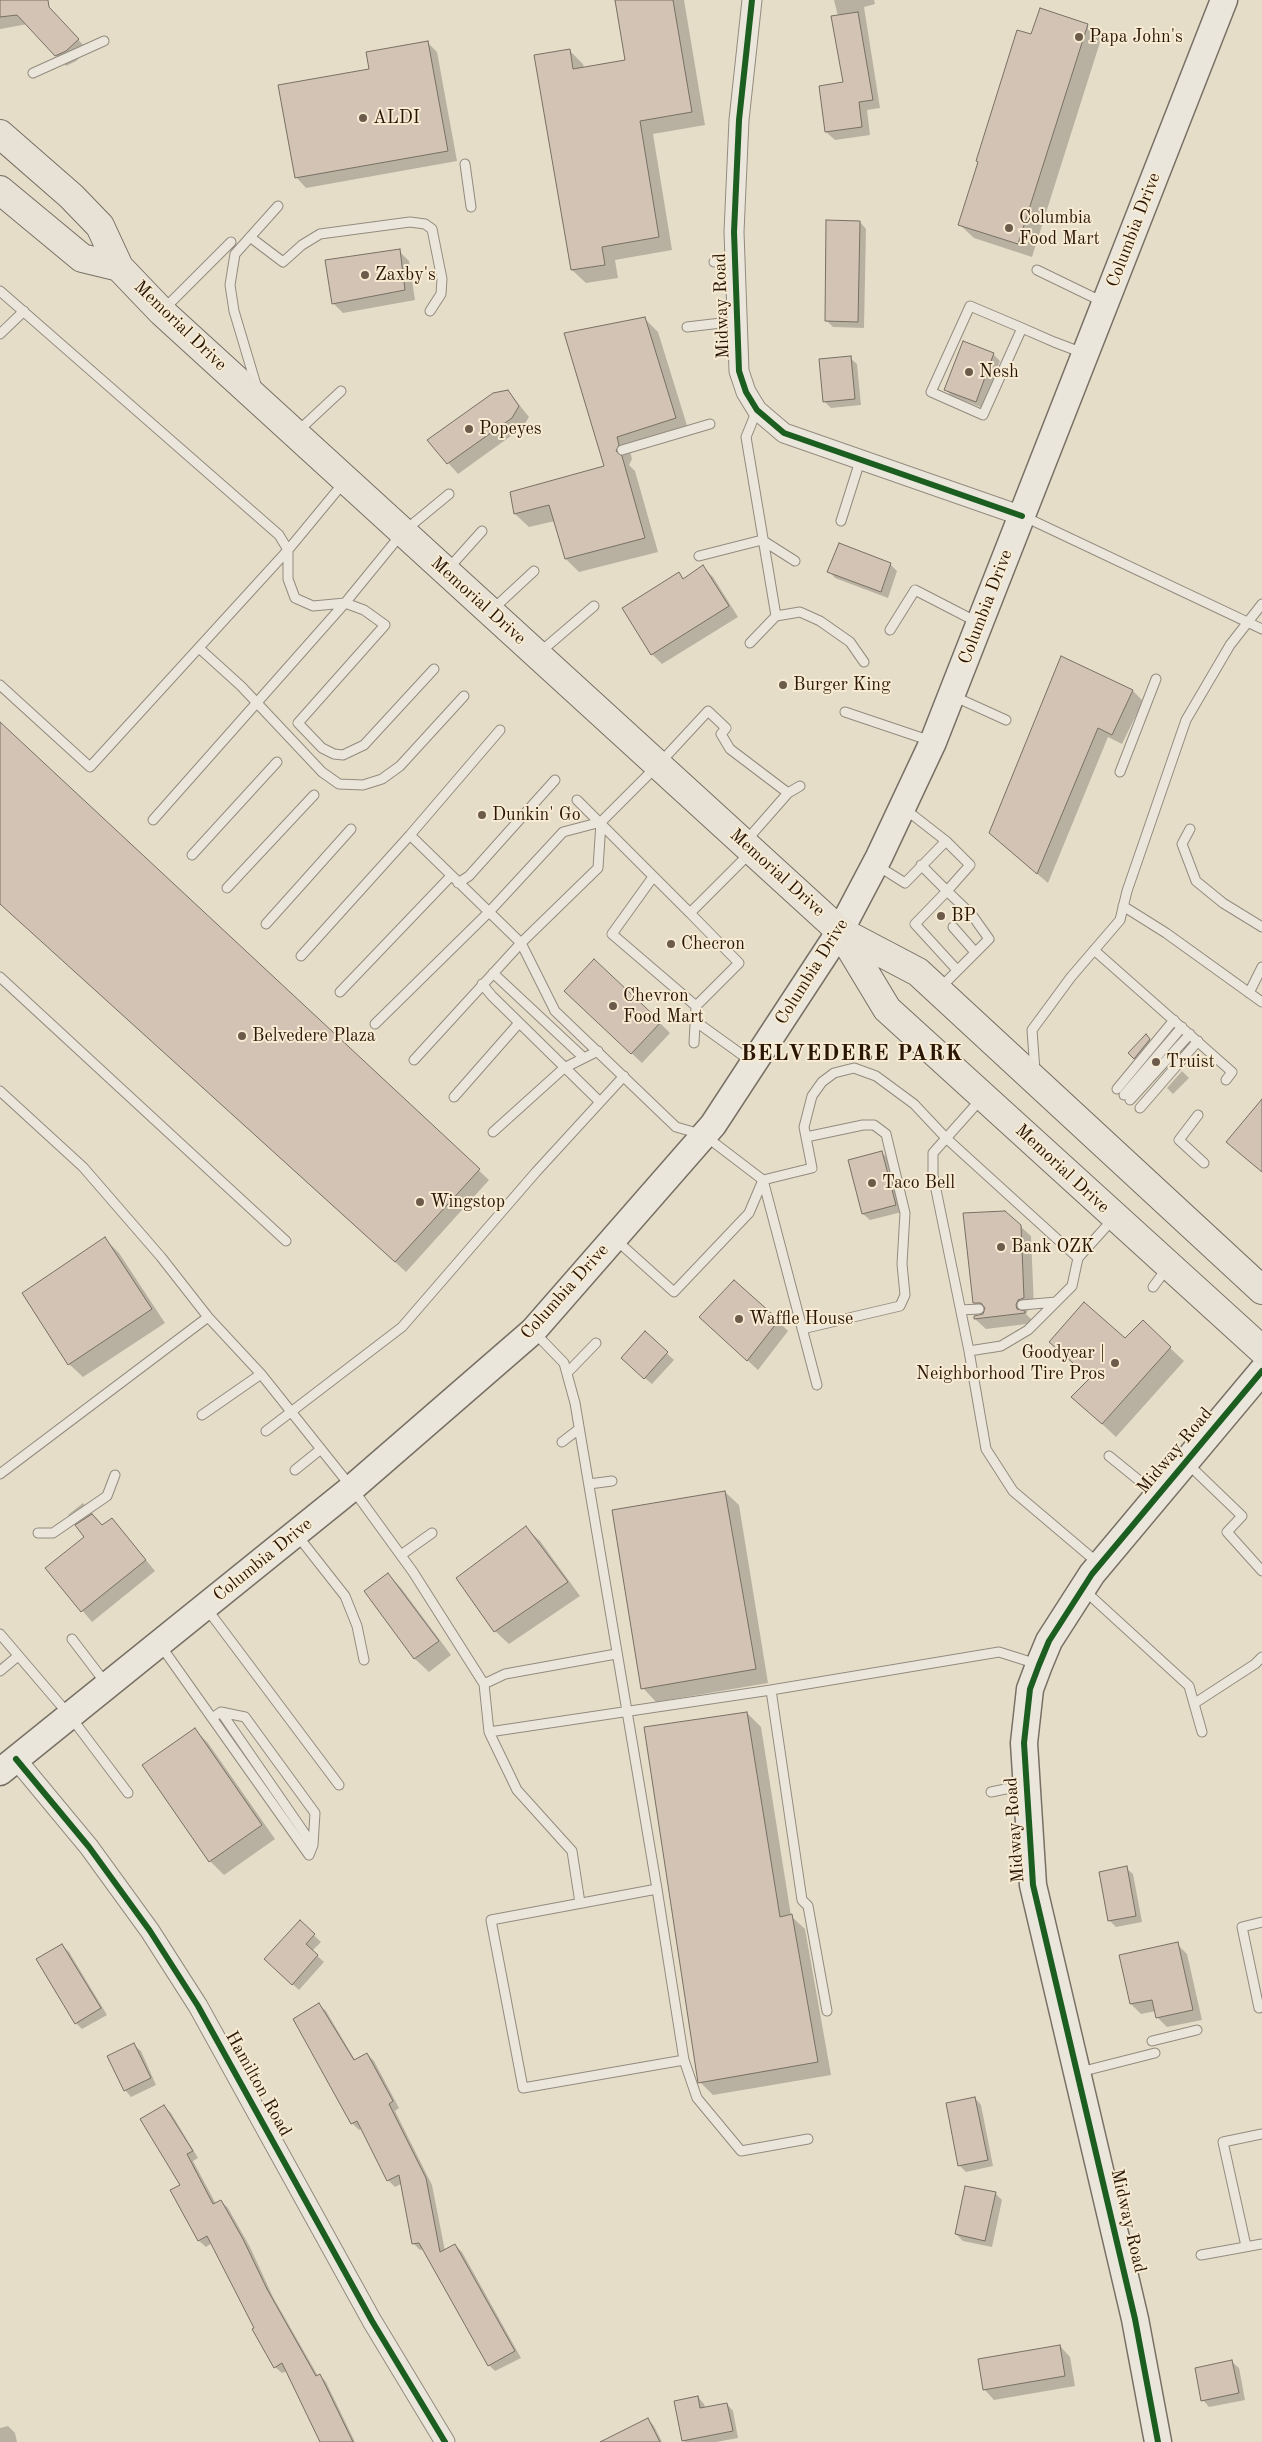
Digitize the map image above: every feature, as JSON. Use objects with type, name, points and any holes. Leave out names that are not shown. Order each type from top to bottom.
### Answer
[{"type":"main road","name":"Columbia Drive","points":[[8,1765],[352,1488],[533,1330],[713,1125],[840,930],[875,864],[933,742],[1224,0]]},
{"type":"main road","name":"Memorial Drive","points":[[0,134],[71,196],[100,226],[119,268],[162,312],[345,480],[840,930],[918,972],[1262,1290]]},
{"type":"main road","name":"Memorial Drive","points":[[0,190],[82,258],[119,268]]},
{"type":"main road","name":"Memorial Drive","points":[[840,930],[887,1008],[1114,1217],[1161,1276],[1262,1350]]},
{"type":"main road","name":"Midway Road","points":[[1158,2442],[1136,2319],[1079,2072],[1033,1885],[1025,1734],[1030,1689],[1039,1665],[1049,1641],[1082,1589],[1100,1564],[1262,1371]]},
{"type":"street","name":"Midway Road","points":[[752,0],[739,120],[735,259],[740,371],[746,392],[757,410],[784,433],[1022,516]]},
{"type":"street","name":"Hamilton Road","points":[[8,1765],[94,1855],[150,1931],[198,2006],[372,2321],[445,2442]]},
{"type":"lane","points":[[33,73],[104,42]]},
{"type":"lane","points":[[465,164],[471,207]]},
{"type":"lane","points":[[261,403],[234,311],[230,285],[236,254],[278,206]]},
{"type":"lane","points":[[250,237],[282,262],[302,245],[320,234],[410,222],[425,224],[432,229],[442,278],[441,294],[430,311]]},
{"type":"lane","points":[[162,312],[231,242]]},
{"type":"lane","points":[[714,262],[735,259]]},
{"type":"lane","points":[[1037,270],[1105,304]]},
{"type":"lane","points":[[0,291],[279,535],[288,550],[288,579],[295,598],[313,606],[344,603],[364,610],[385,625],[288,734]]},
{"type":"lane","points":[[1022,328],[983,415],[931,392],[970,306],[1085,354]]},
{"type":"lane","points":[[0,334],[24,311]]},
{"type":"lane","points":[[687,327],[738,321]]},
{"type":"lane","points":[[295,434],[341,391]]},
{"type":"lane","points":[[757,410],[746,437],[776,616]]},
{"type":"lane","points":[[622,450],[710,424]]},
{"type":"lane","points":[[841,521],[860,461]]},
{"type":"lane","points":[[0,685],[90,767],[288,550],[345,480]]},
{"type":"lane","points":[[153,820],[344,603],[403,532],[449,494]]},
{"type":"lane","points":[[1022,516],[1262,629]]},
{"type":"lane","points":[[446,571],[482,531]]},
{"type":"lane","points":[[699,556],[762,540],[795,561]]},
{"type":"lane","points":[[490,612],[534,571]]},
{"type":"lane","points":[[890,630],[915,590],[980,623]]},
{"type":"lane","points":[[1036,1081],[1032,1030],[1094,950],[1120,920],[1123,906],[1186,720],[1230,645],[1262,604]]},
{"type":"lane","points":[[537,654],[594,606]]},
{"type":"lane","points":[[750,643],[776,616],[800,612],[820,621],[850,642],[864,662]]},
{"type":"lane","points":[[199,648],[288,734],[322,772],[339,784],[363,785],[382,779],[400,766],[464,696]]},
{"type":"lane","points":[[298,723],[322,748],[334,754],[343,755],[352,752],[372,738],[434,669]]},
{"type":"lane","points":[[1120,772],[1156,679]]},
{"type":"lane","points":[[952,696],[1006,720]]},
{"type":"lane","points":[[375,1024],[489,912],[563,832],[601,822],[708,711],[726,728],[721,734],[730,749],[788,793]]},
{"type":"lane","points":[[846,712],[933,742]]},
{"type":"lane","points":[[300,956],[410,835],[500,730]]},
{"type":"lane","points":[[192,855],[277,762]]},
{"type":"lane","points":[[458,883],[469,876],[555,780]]},
{"type":"lane","points":[[690,912],[748,847],[788,793],[800,786]]},
{"type":"lane","points":[[227,888],[314,796]]},
{"type":"lane","points":[[577,800],[739,962],[696,1006],[694,1043]]},
{"type":"lane","points":[[903,807],[946,841],[970,865],[935,908],[915,924],[958,970]]},
{"type":"lane","points":[[414,1060],[521,943],[598,868],[601,822]]},
{"type":"lane","points":[[266,924],[351,829]]},
{"type":"lane","points":[[1190,829],[1182,844],[1196,881],[1223,903],[1262,928]]},
{"type":"lane","points":[[410,835],[521,943],[555,1011],[676,1127],[704,1135],[763,1180],[817,1385]]},
{"type":"lane","points":[[875,864],[905,884],[946,841]]},
{"type":"lane","points":[[921,866],[972,915],[989,939],[938,990]]},
{"type":"lane","points":[[340,992],[451,876]]},
{"type":"lane","points":[[653,877],[612,934],[696,1006]]},
{"type":"lane","points":[[1123,906],[1166,933],[1262,1002]]},
{"type":"lane","points":[[953,927],[975,952]]},
{"type":"lane","points":[[1094,950],[1232,1072],[1226,1080]]},
{"type":"lane","points":[[1249,993],[1262,968]]},
{"type":"lane","points":[[493,973],[584,1058]]},
{"type":"lane","points":[[0,977],[286,1241]]},
{"type":"lane","points":[[482,984],[600,1102]]},
{"type":"lane","points":[[695,1020],[753,1063]]},
{"type":"lane","points":[[1124,1095],[1174,1020]]},
{"type":"lane","points":[[454,1097],[519,1023]]},
{"type":"lane","points":[[1124,1095],[1182,1027]]},
{"type":"lane","points":[[1124,1095],[1190,1034]]},
{"type":"lane","points":[[1140,1108],[1198,1041]]},
{"type":"lane","points":[[493,1132],[564,1068],[598,1051]]},
{"type":"lane","points":[[763,1180],[812,1168],[804,1126],[812,1096],[822,1082],[834,1073],[854,1068],[876,1076],[914,1104],[946,1138],[1078,1258]]},
{"type":"lane","points":[[266,1431],[402,1327],[536,1172],[624,1076]]},
{"type":"lane","points":[[0,1091],[83,1167],[161,1257],[208,1318],[261,1374],[352,1488],[401,1555],[484,1684],[490,1732],[517,1790],[572,1851],[580,1903]]},
{"type":"lane","points":[[983,1098],[933,1153],[933,1175],[969,1351],[986,1449],[1013,1491],[1100,1564]]},
{"type":"lane","points":[[1198,1115],[1179,1140],[1204,1163]]},
{"type":"lane","points":[[802,1329],[900,1306],[905,1295],[902,1264],[905,1213],[886,1134],[874,1125],[863,1125],[806,1137]]},
{"type":"lane","points":[[614,1238],[674,1292],[749,1213],[763,1180]]},
{"type":"lane","points":[[969,1351],[1001,1346],[1028,1330],[1072,1286],[1078,1258],[1114,1217]]},
{"type":"lane","points":[[1022,1305],[1056,1302]]},
{"type":"lane","points":[[961,1310],[978,1309]]},
{"type":"lane","points":[[0,1474],[208,1318]]},
{"type":"lane","points":[[533,1330],[564,1363],[575,1403],[616,1654],[628,1712],[684,2060],[697,2098],[740,2151],[808,2139]]},
{"type":"lane","points":[[567,1373],[596,1343]]},
{"type":"lane","points":[[202,1415],[261,1374]]},
{"type":"lane","points":[[562,1442],[579,1429]]},
{"type":"lane","points":[[295,1470],[321,1449]]},
{"type":"lane","points":[[1109,1456],[1158,1496]]},
{"type":"lane","points":[[1186,1462],[1242,1516],[1227,1532],[1262,1571]]},
{"type":"lane","points":[[38,1533],[53,1533],[107,1496],[115,1475]]},
{"type":"lane","points":[[588,1484],[612,1480]]},
{"type":"lane","points":[[401,1555],[432,1533]]},
{"type":"lane","points":[[296,1534],[345,1596],[357,1626],[364,1660]]},
{"type":"lane","points":[[1082,1589],[1189,1686],[1202,1732]]},
{"type":"lane","points":[[205,1607],[338,1785]]},
{"type":"lane","points":[[0,1634],[70,1716],[128,1794]]},
{"type":"lane","points":[[72,1639],[107,1685]]},
{"type":"lane","points":[[159,1644],[309,1855],[313,1845],[314,1813],[245,1717],[221,1712],[212,1718]]},
{"type":"lane","points":[[490,1732],[771,1690],[999,1652],[1039,1665]]},
{"type":"lane","points":[[484,1684],[505,1674],[616,1654]]},
{"type":"lane","points":[[0,1671],[18,1656]]},
{"type":"lane","points":[[1195,1703],[1255,1664],[1262,1657]]},
{"type":"lane","points":[[771,1690],[802,1900],[808,1906],[827,2011]]},
{"type":"lane","points":[[221,1712],[313,1845]]},
{"type":"lane","points":[[991,1792],[1027,1785]]},
{"type":"lane","points":[[657,1889],[490,1920],[523,2088],[684,2060]]},
{"type":"lane","points":[[1259,2008],[1242,1927],[1262,1922]]},
{"type":"lane","points":[[1152,2041],[1197,2030]]},
{"type":"lane","points":[[1079,2072],[1155,2053]]},
{"type":"lane","points":[[1246,2246],[1224,2142],[1262,2134]]},
{"type":"lane","points":[[1201,2255],[1262,2244]]},
{"type":"building","points":[[0,0],[48,0],[49,7],[79,39],[66,51],[55,56],[17,15],[0,17]]},
{"type":"building","points":[[615,0],[673,0],[692,112],[640,121],[659,237],[602,247],[605,265],[571,270],[534,55],[570,49],[573,69],[625,60]]},
{"type":"building","points":[[1040,8],[1088,24],[1018,244],[958,225],[1017,30],[1031,34]]},
{"type":"building","points":[[858,12],[873,100],[859,102],[862,127],[825,132],[819,86],[843,82],[831,16]]},
{"type":"building","name":"ALDI","points":[[428,41],[448,151],[295,178],[278,85],[369,69],[366,52]]},
{"type":"building","points":[[826,220],[860,221],[858,322],[825,321]]},
{"type":"building","name":"Zaxby's","points":[[400,249],[405,290],[332,304],[325,260]]},
{"type":"building","points":[[645,317],[676,418],[617,437],[619,445],[616,451],[622,456],[645,538],[565,559],[549,505],[514,514],[510,492],[604,466],[564,333]]},
{"type":"building","name":"Nesh","points":[[963,341],[994,353],[976,402],[944,390]]},
{"type":"building","points":[[851,356],[855,399],[823,402],[819,359]]},
{"type":"building","name":"Popeyes","points":[[508,390],[519,406],[512,418],[447,464],[427,440],[493,393]]},
{"type":"building","points":[[839,543],[891,563],[881,592],[827,572]]},
{"type":"building","points":[[703,565],[729,606],[651,655],[622,608],[679,572],[683,579]]},
{"type":"building","points":[[1061,656],[1133,690],[1112,735],[1098,728],[1037,874],[989,833]]},
{"type":"building","name":"Belvedere Plaza","points":[[0,722],[480,1169],[395,1262],[0,904]]},
{"type":"building","name":"Chevron Food Mart","points":[[594,959],[661,1022],[631,1054],[564,991]]},
{"type":"building","points":[[1146,1034],[1150,1039],[1134,1059],[1128,1053]]},
{"type":"building","points":[[1262,1099],[1262,1172],[1226,1142]]},
{"type":"building","name":"Taco Bell","points":[[882,1151],[896,1205],[862,1214],[848,1160]]},
{"type":"building","points":[[1005,1211],[1021,1225],[1024,1298],[1018,1300],[1016,1305],[1017,1309],[1025,1311],[1025,1313],[974,1319],[974,1316],[983,1314],[985,1308],[981,1303],[973,1303],[963,1213]]},
{"type":"building","points":[[105,1237],[152,1309],[68,1365],[22,1293]]},
{"type":"building","name":"Waffle House","points":[[734,1280],[779,1320],[747,1361],[699,1317]]},
{"type":"building","name":"Goodyear | Neighborhood Tire Pros","points":[[1084,1302],[1125,1338],[1143,1320],[1171,1347],[1102,1424],[1071,1397],[1090,1378],[1049,1342]]},
{"type":"building","points":[[645,1331],[668,1352],[644,1379],[621,1358]]},
{"type":"building","points":[[725,1491],[756,1669],[641,1689],[612,1510]]},
{"type":"building","points":[[92,1514],[102,1525],[112,1518],[146,1560],[81,1612],[45,1568],[84,1537],[75,1525]]},
{"type":"building","points":[[526,1526],[568,1582],[494,1632],[456,1578]]},
{"type":"building","points":[[388,1573],[439,1641],[414,1659],[364,1591]]},
{"type":"building","points":[[747,1712],[780,1917],[792,1914],[818,2062],[698,2083],[644,1727]]},
{"type":"building","points":[[195,1728],[262,1825],[209,1862],[142,1765]]},
{"type":"building","points":[[1127,1866],[1136,1916],[1108,1921],[1099,1872]]},
{"type":"building","points":[[300,1920],[315,1934],[306,1944],[318,1955],[292,1985],[264,1959]]},
{"type":"building","points":[[1178,1942],[1193,2010],[1156,2018],[1152,2000],[1130,2004],[1119,1955]]},
{"type":"building","points":[[62,1944],[101,2008],[75,2024],[36,1959]]},
{"type":"building","points":[[319,2003],[354,2060],[367,2053],[393,2101],[389,2104],[426,2178],[440,2252],[455,2244],[515,2351],[488,2366],[419,2243],[412,2244],[399,2175],[387,2181],[357,2121],[351,2124],[293,2019]]},
{"type":"building","points":[[134,2043],[151,2078],[124,2091],[107,2056]]},
{"type":"building","points":[[975,2097],[988,2160],[958,2166],[946,2103]]},
{"type":"building","points":[[164,2105],[193,2151],[187,2154],[213,2204],[221,2200],[243,2239],[267,2289],[316,2376],[320,2374],[353,2442],[320,2442],[282,2363],[274,2368],[252,2329],[254,2328],[207,2236],[198,2241],[170,2190],[180,2185],[140,2119]]},
{"type":"building","points":[[965,2186],[996,2192],[985,2241],[955,2234]]},
{"type":"building","points":[[1060,2345],[1065,2376],[983,2390],[978,2359]]},
{"type":"building","points":[[1232,2360],[1239,2393],[1201,2401],[1195,2368]]},
{"type":"building","points":[[698,2396],[700,2408],[727,2403],[733,2431],[682,2441],[674,2401]]},
{"type":"building","points":[[648,2418],[660,2442],[600,2442]]},
{"type":"cycle path","points":[[752,0],[739,120],[734,232],[739,371],[746,392],[757,410],[784,433],[1022,516]]},
{"type":"cycle path","points":[[1158,2442],[1135,2319],[1033,1885],[1024,1743],[1030,1689],[1049,1641],[1092,1574],[1262,1371]]},
{"type":"cycle path","points":[[16,1759],[89,1847],[150,1931],[198,2006],[372,2321],[445,2442]]},
{"type":"place","name":"Papa John's","points":[[1079,37]]},
{"type":"place","name":"ALDI","points":[[363,118]]},
{"type":"place","name":"Columbia Food Mart","points":[[1009,228]]},
{"type":"place","name":"Zaxby's","points":[[365,275]]},
{"type":"place","name":"Nesh","points":[[969,372]]},
{"type":"place","name":"Popeyes","points":[[469,429]]},
{"type":"place","name":"Burger King","points":[[783,685]]},
{"type":"place","name":"Dunkin' Go","points":[[482,815]]},
{"type":"place","name":"BP","points":[[941,916]]},
{"type":"place","name":"Checron","points":[[671,944]]},
{"type":"place","name":"Chevron Food Mart","points":[[613,1006]]},
{"type":"place","name":"Belvedere Plaza","points":[[242,1036]]},
{"type":"place","name":"Truist","points":[[1156,1062]]},
{"type":"place","name":"Taco Bell","points":[[872,1183]]},
{"type":"place","name":"Wingstop","points":[[420,1202]]},
{"type":"place","name":"Bank OZK","points":[[1001,1247]]},
{"type":"place","name":"Waffle House","points":[[739,1319]]},
{"type":"place","name":"Goodyear | Neighborhood Tire Pros","points":[[1115,1363]]},
{"type":"district","name":"BELVEDERE PARK","points":[[852,1054]]}]
